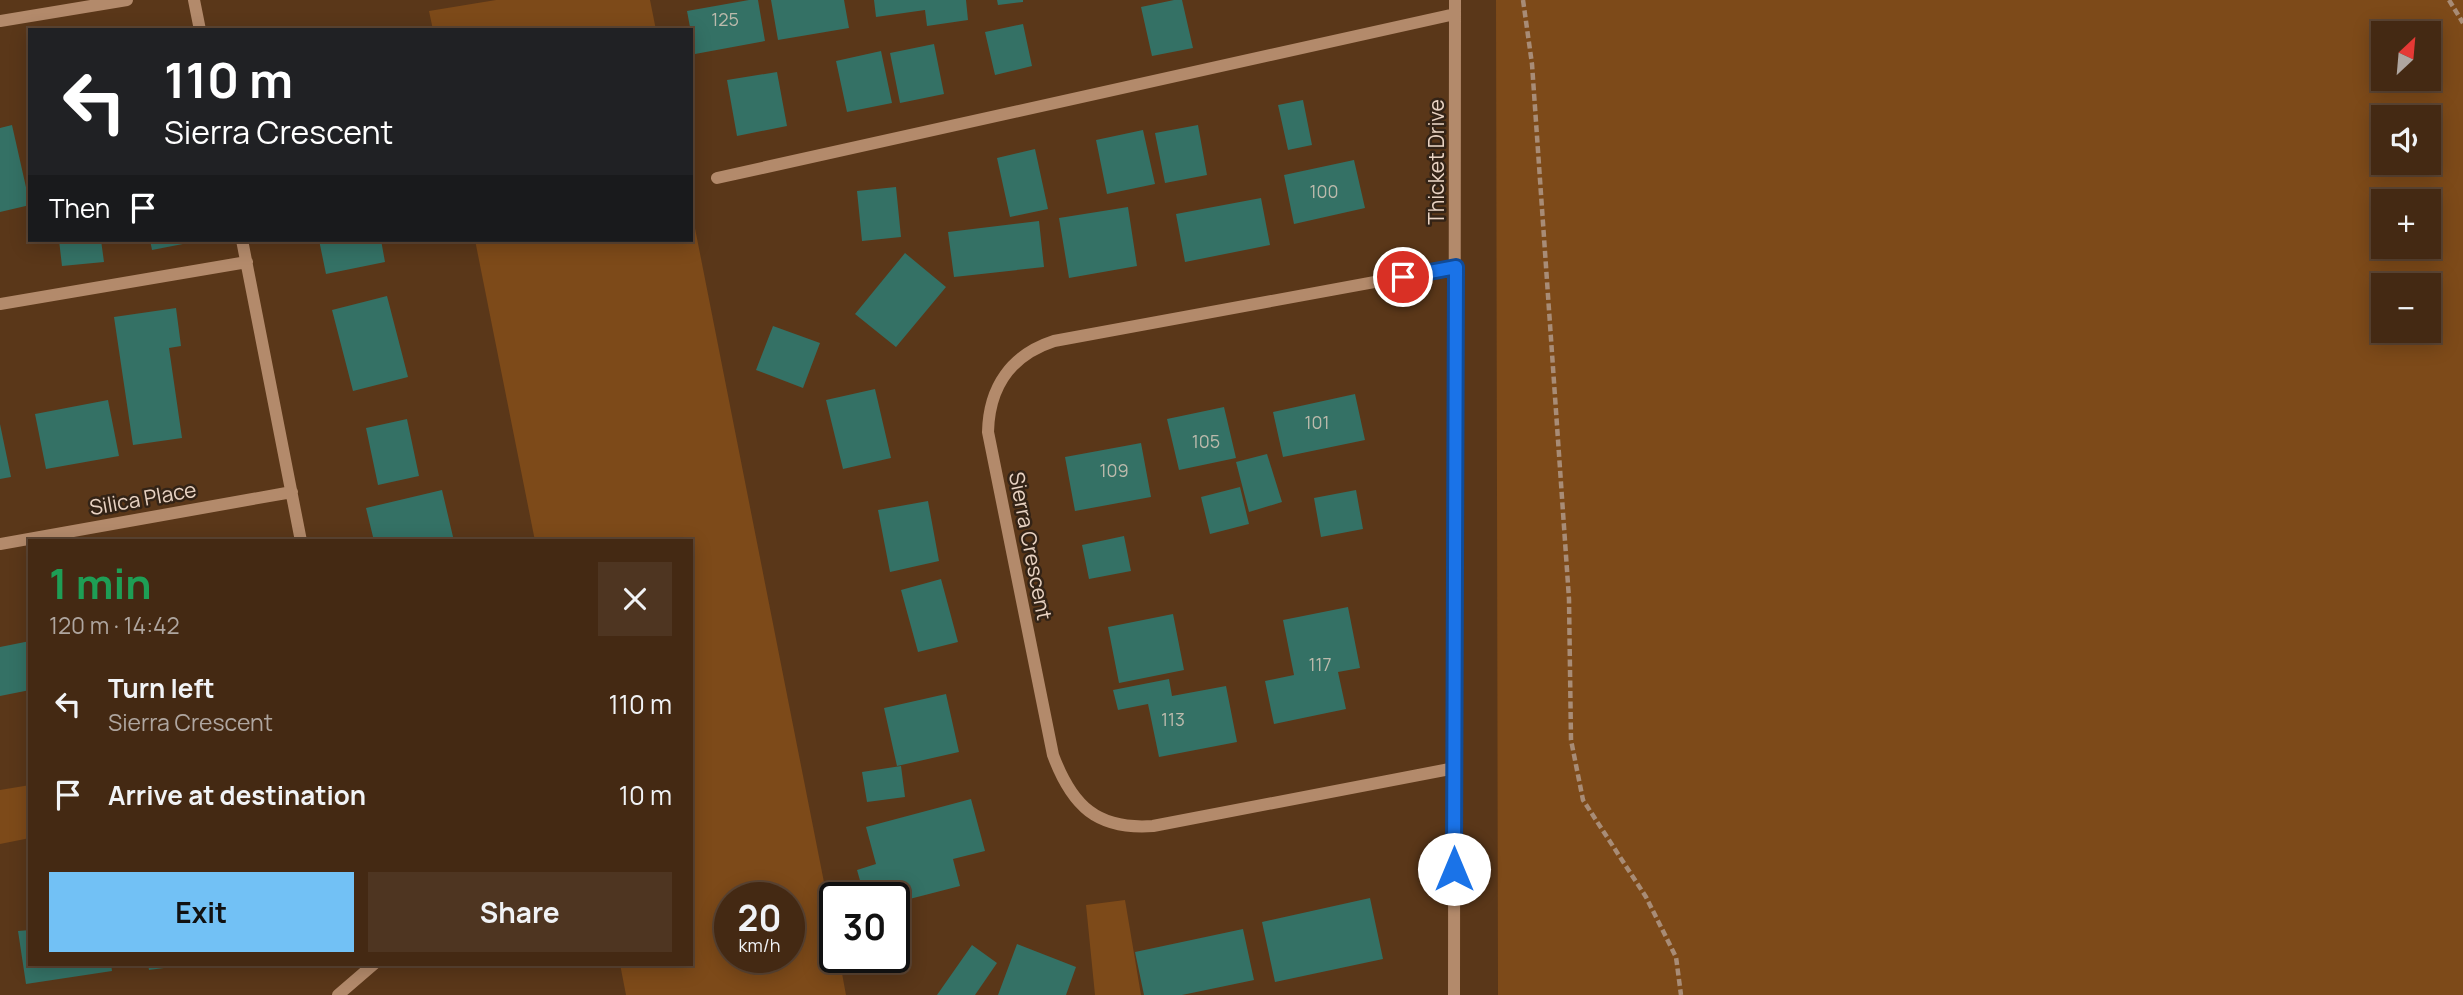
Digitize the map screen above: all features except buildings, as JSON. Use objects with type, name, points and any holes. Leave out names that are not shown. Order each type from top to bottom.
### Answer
[{"type":"street","points":[[0,21],[127,0]]},
{"type":"street","points":[[194,0],[200,28]]},
{"type":"street","name":"Thicket Drive","points":[[1454,995],[1455,0]]},
{"type":"street","points":[[717,178],[1455,14]]},
{"type":"street","points":[[242,242],[301,539]]},
{"type":"street","points":[[0,304],[247,262]]},
{"type":"street","name":"Sierra Crescent","points":[[1455,768],[1153,826],[1115,825],[1093,816],[1063,782],[1053,755],[988,432],[989,407],[996,388],[1020,356],[1035,347],[1054,341],[1456,267]]},
{"type":"street","name":"Silica Place","points":[[28,539],[292,492]]},
{"type":"street","name":"Silica Place","points":[[0,544],[28,539]]},
{"type":"street","points":[[338,995],[371,966]]},
{"type":"path","points":[[1523,0],[1532,64],[1569,599],[1571,740],[1583,800],[1652,909],[1676,957],[1681,995]]},
{"type":"path","points":[[2449,0],[2463,23]]},
{"type":"shaded area","points":[[496,0],[650,0],[656,28],[433,28],[429,11]]},
{"type":"shaded area","points":[[1496,0],[2463,0],[2463,995],[1498,995]]},
{"type":"shaded area","points":[[693,218],[824,882],[819,882],[819,973],[842,973],[846,995],[626,995],[620,966],[693,966],[693,539],[535,539],[475,242],[693,242]]},
{"type":"shaded area","points":[[28,785],[28,838],[0,844],[0,790]]},
{"type":"shaded area","points":[[1125,900],[1141,995],[1095,995],[1086,905]]},
{"type":"route","points":[[1403,277],[1456,267],[1454,869]]}]
